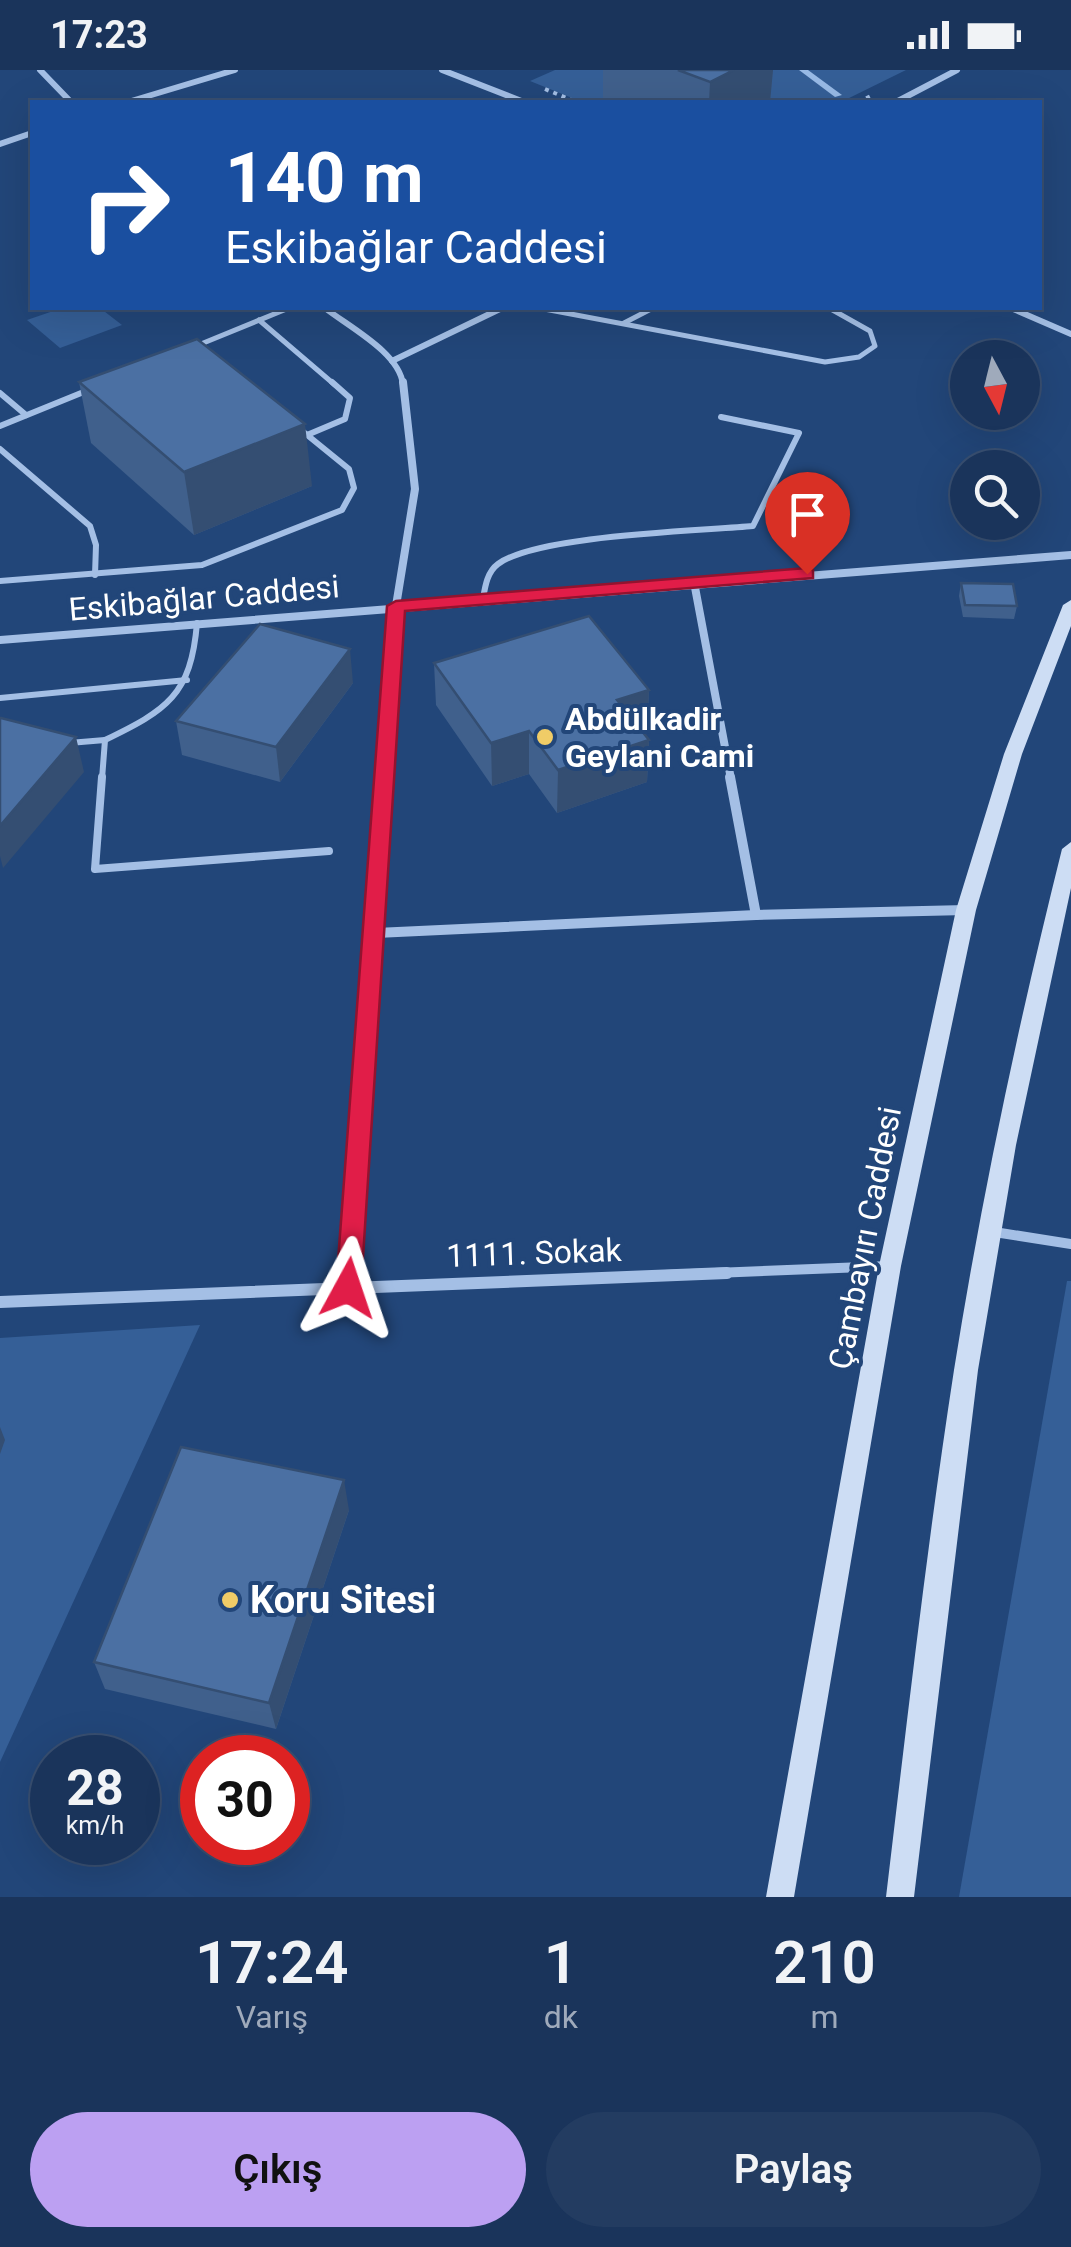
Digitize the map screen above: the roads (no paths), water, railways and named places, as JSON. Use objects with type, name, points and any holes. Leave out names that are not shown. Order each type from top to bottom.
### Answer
[{"type":"main road","name":"Çambayırı Caddesi","points":[[780,1897],[890,1266],[966,910],[1013,754],[1071,605]]},
{"type":"main road","points":[[900,1897],[955,1445],[988,1231],[1042,966],[1071,849]]},
{"type":"street","points":[[40,70],[68,100]]},
{"type":"street","points":[[135,100],[236,70]]},
{"type":"street","points":[[442,70],[519,100]]},
{"type":"street","points":[[900,100],[956,70]]},
{"type":"street","points":[[0,144],[30,134]]},
{"type":"street","points":[[328,310],[392,361],[402,375],[415,490],[396,606],[376,933],[348,1288]]},
{"type":"street","points":[[392,361],[498,310]]},
{"type":"street","points":[[1015,310],[1071,334]]},
{"type":"street","name":"Eskibağlar Caddesi","points":[[0,640],[694,582],[1071,556]]},
{"type":"street","points":[[694,582],[756,915]]},
{"type":"street","points":[[376,933],[756,915],[966,910]]},
{"type":"street","points":[[988,1231],[1071,1244]]},
{"type":"street","name":"1111. Sokak","points":[[0,1302],[890,1266]]},
{"type":"lane","points":[[182,352],[284,310]]},
{"type":"lane","points":[[550,310],[826,362],[859,357],[875,346],[870,331],[832,310]]},
{"type":"lane","points":[[624,324],[648,310]]},
{"type":"lane","points":[[259,320],[350,398],[345,419],[307,434]]},
{"type":"lane","points":[[199,344],[213,356]]},
{"type":"lane","points":[[0,426],[96,387]]},
{"type":"lane","points":[[0,393],[26,416]]},
{"type":"lane","points":[[483,599],[494,566],[509,556],[548,546],[753,526],[799,433],[721,418]]},
{"type":"lane","points":[[0,581],[202,565],[342,510],[354,488],[349,469],[294,423]]},
{"type":"lane","points":[[0,448],[90,526],[96,546],[94,575]]},
{"type":"lane","points":[[53,744],[105,740],[156,714],[188,680],[194,664],[196,624]]},
{"type":"lane","points":[[0,698],[188,680]]},
{"type":"lane","points":[[105,740],[94,869],[329,852]]},
{"type":"waterway","points":[[803,70],[838,95]]},
{"type":"place","name":"Abdülkadir Geylani Cami","points":[[545,737]]},
{"type":"place","name":"Koru Sitesi","points":[[230,1600]]}]
